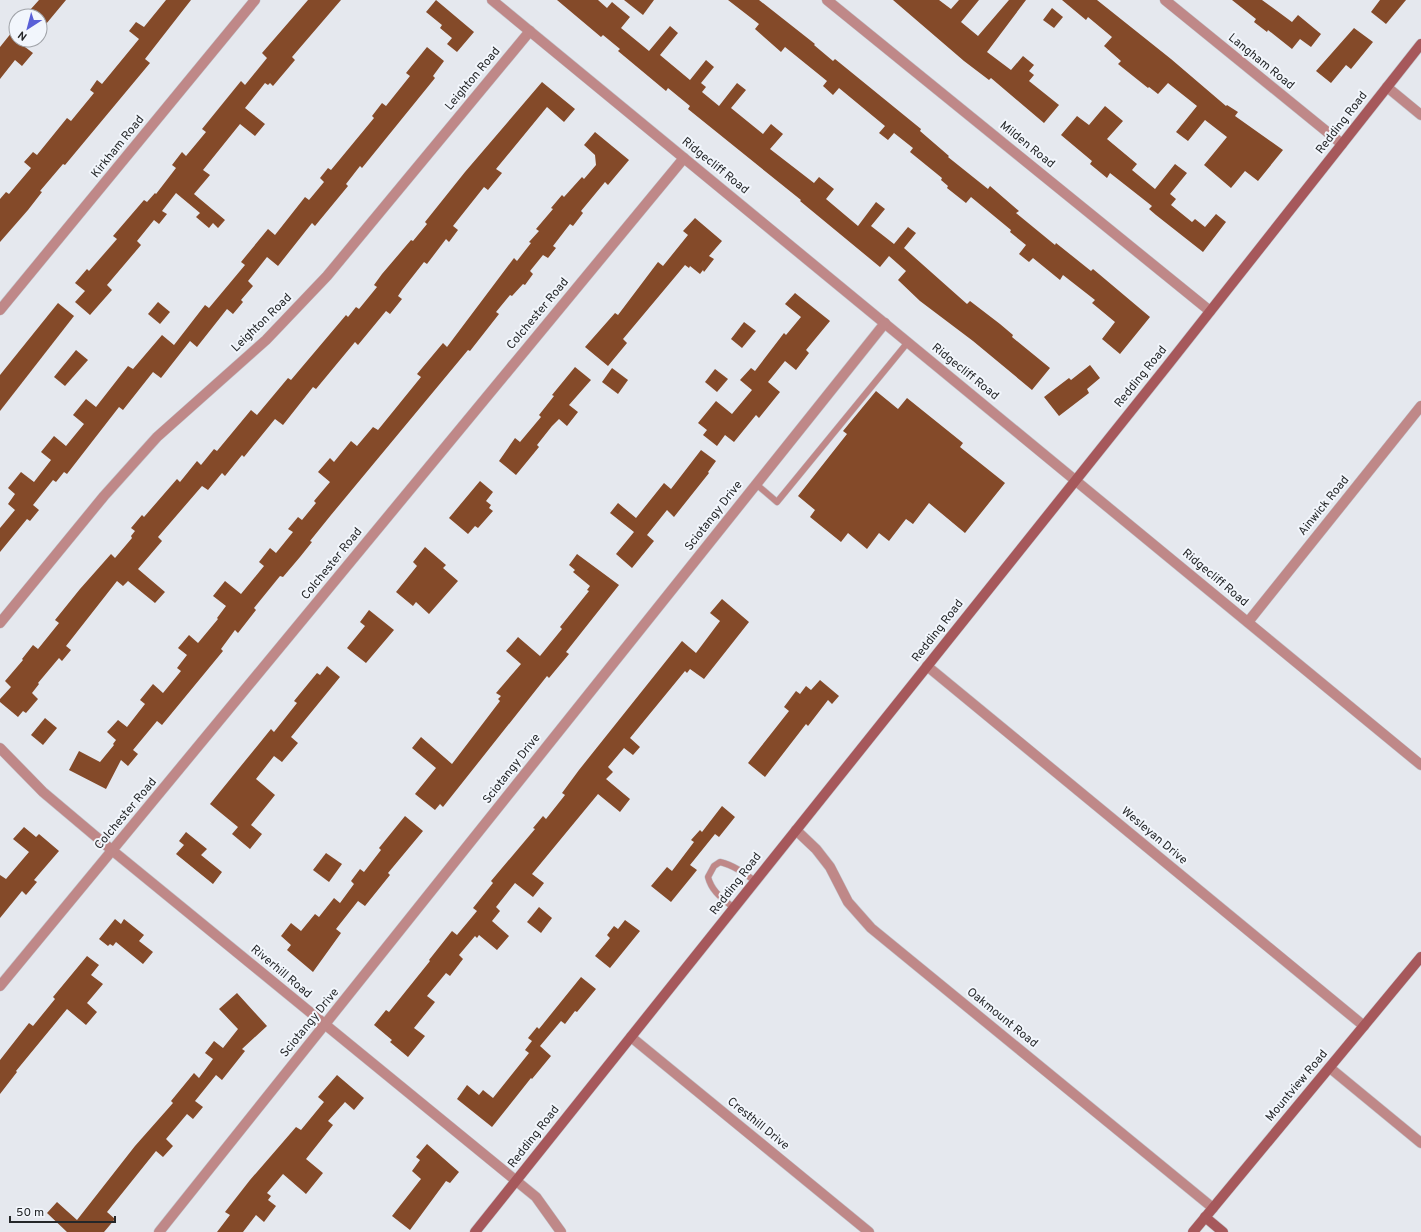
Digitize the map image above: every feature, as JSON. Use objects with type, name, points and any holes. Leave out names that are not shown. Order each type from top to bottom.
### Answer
[{"type":"main road","name":"Redding Road","points":[[475,1232],[1210,311],[1421,44]]},
{"type":"main road","name":"Mountview Road","points":[[1193,1232],[1421,957]]},
{"type":"main road","points":[[1205,1217],[1223,1232]]},
{"type":"street","name":"Kirkham Road","points":[[0,310],[255,0]]},
{"type":"street","name":"Ridgecliff Road","points":[[492,0],[1421,765]]},
{"type":"street","name":"Milden Road","points":[[827,0],[1210,311]]},
{"type":"street","name":"Langham Road","points":[[1165,0],[1342,144]]},
{"type":"street","name":"Leighton Road","points":[[0,622],[104,496],[157,437],[266,340],[327,276],[530,31]]},
{"type":"street","points":[[1387,87],[1421,115]]},
{"type":"street","name":"Colchester Road","points":[[0,986],[684,158]]},
{"type":"street","name":"Sciotangy Drive","points":[[160,1232],[885,323]]},
{"type":"street","name":"Ainwick Road","points":[[1248,622],[1421,406]]},
{"type":"street","name":"Wesleyan Drive","points":[[927,666],[1364,1026]]},
{"type":"street","name":"Riverhill Road","points":[[0,748],[43,792],[112,851],[536,1197],[561,1232]]},
{"type":"street","name":"Oakmount Road","points":[[796,830],[830,867],[848,902],[871,928],[1213,1208]]},
{"type":"street","name":"Cresthill Drive","points":[[631,1037],[869,1232]]},
{"type":"street","points":[[1330,1068],[1421,1143]]},
{"type":"lane","points":[[756,484],[777,502],[908,342]]},
{"type":"lane","points":[[734,908],[718,896],[711,887],[708,877],[714,866],[720,862],[727,864],[755,881]]},
{"type":"building","points":[[39,0],[66,0],[48,22],[48,8],[32,8]]},
{"type":"building","points":[[166,0],[191,0],[145,59],[150,63],[65,165],[63,164],[40,191],[42,192],[28,210],[0,242],[0,199],[6,192],[9,194],[31,168],[24,162],[33,152],[37,155],[67,118],[71,121],[94,93],[90,90],[97,80],[102,84],[139,39],[129,31],[136,22],[144,27]]},
{"type":"building","points":[[308,0],[341,0],[292,57],[295,60],[273,86],[270,83],[268,85],[265,83],[245,108],[265,124],[255,136],[240,124],[203,170],[210,175],[194,194],[225,220],[218,228],[213,223],[209,228],[196,217],[200,213],[176,193],[162,211],[167,214],[159,224],[154,220],[137,241],[141,245],[107,285],[112,290],[90,315],[75,302],[85,291],[75,283],[87,269],[89,271],[117,239],[113,236],[144,200],[147,202],[155,193],[156,194],[176,168],[172,165],[182,152],[186,156],[206,132],[202,129],[241,81],[245,85],[267,58],[262,53]]},
{"type":"building","points":[[436,0],[474,32],[457,52],[447,44],[452,38],[440,28],[442,25],[426,12]]},
{"type":"building","points":[[557,0],[598,0],[607,8],[612,2],[630,17],[621,28],[649,51],[670,26],[678,33],[660,55],[690,80],[706,60],[714,67],[701,83],[706,87],[702,92],[719,106],[737,83],[746,90],[731,108],[763,134],[771,124],[783,134],[770,149],[814,183],[819,177],[834,189],[826,199],[858,226],[876,202],[885,209],[871,226],[894,244],[908,227],[916,233],[904,248],[967,304],[970,301],[1000,324],[1013,335],[1012,337],[1050,368],[1032,390],[973,341],[920,301],[898,280],[906,271],[889,256],[880,267],[800,201],[801,200],[688,109],[690,106],[668,88],[666,91],[618,51],[620,49],[603,35],[601,37]]},
{"type":"building","points":[[624,0],[654,0],[643,15]]},
{"type":"building","points":[[728,0],[759,0],[815,44],[814,45],[833,61],[835,59],[921,129],[920,131],[949,156],[948,157],[988,189],[990,186],[1019,211],[1016,213],[1055,245],[1056,243],[1091,271],[1093,269],[1150,317],[1120,354],[1102,339],[1115,322],[1092,303],[1095,300],[1063,275],[1060,280],[1033,258],[1029,262],[1019,254],[1026,245],[1010,232],[1011,230],[971,197],[966,203],[947,188],[948,186],[941,180],[942,178],[910,152],[913,148],[894,133],[888,140],[879,133],[885,126],[839,88],[833,95],[823,86],[827,81],[785,47],[781,52],[755,29],[759,24]]},
{"type":"building","points":[[893,0],[939,0],[951,9],[959,0],[979,0],[961,22],[978,36],[1009,0],[1026,0],[987,52],[1011,70],[1023,56],[1034,65],[1029,71],[1034,75],[1029,81],[1059,105],[1044,123],[991,78],[989,80],[964,61]]},
{"type":"building","points":[[1062,0],[1097,0],[1171,59],[1226,106],[1227,105],[1238,112],[1235,116],[1283,150],[1258,181],[1245,171],[1231,188],[1204,165],[1227,137],[1205,120],[1188,141],[1176,132],[1197,106],[1168,83],[1158,94],[1149,87],[1148,88],[1118,64],[1121,61],[1104,46],[1112,37],[1088,17],[1086,20]]},
{"type":"building","points":[[1232,0],[1262,0],[1292,22],[1298,15],[1321,34],[1311,47],[1300,39],[1292,49],[1268,30],[1267,32],[1254,22],[1256,19]]},
{"type":"building","points":[[1380,0],[1406,0],[1386,24],[1371,12]]},
{"type":"building","points":[[1052,8],[1063,17],[1054,28],[1043,20]]},
{"type":"building","points":[[1354,28],[1373,42],[1351,69],[1346,65],[1331,83],[1316,71]]},
{"type":"building","points":[[8,37],[8,48],[26,48],[33,53],[22,66],[15,60],[0,79],[0,47]]},
{"type":"building","points":[[427,47],[444,61],[433,76],[435,78],[362,168],[360,166],[346,184],[348,186],[315,226],[312,223],[278,266],[267,257],[248,281],[253,286],[241,300],[243,302],[233,314],[227,309],[197,347],[190,341],[161,378],[153,372],[123,410],[119,407],[67,474],[64,472],[56,482],[53,480],[33,505],[39,510],[30,521],[27,519],[0,552],[0,528],[15,510],[8,504],[15,494],[8,488],[21,472],[34,482],[51,460],[41,452],[54,436],[66,446],[84,424],[73,415],[86,399],[96,407],[128,366],[133,369],[162,335],[174,345],[205,305],[209,308],[245,265],[241,262],[268,229],[275,235],[305,197],[309,200],[324,182],[320,178],[328,168],[331,170],[374,118],[372,116],[382,103],[386,106],[410,76],[406,73]]},
{"type":"building","points":[[542,82],[575,109],[564,122],[547,107],[496,169],[502,173],[488,190],[484,187],[453,226],[458,230],[449,242],[446,239],[427,264],[424,262],[402,290],[398,296],[402,299],[390,314],[386,311],[358,345],[355,342],[316,389],[313,387],[283,425],[275,419],[244,457],[242,455],[225,476],[222,473],[208,490],[202,486],[158,537],[162,541],[138,569],[165,592],[155,603],[128,581],[123,586],[117,581],[66,646],[71,650],[62,661],[59,658],[38,683],[39,684],[32,693],[38,699],[26,713],[23,711],[18,717],[0,702],[0,699],[11,687],[5,681],[23,660],[22,659],[33,645],[38,649],[59,623],[55,620],[111,554],[115,558],[132,538],[131,536],[135,531],[131,528],[142,515],[144,517],[177,479],[180,482],[197,461],[201,465],[214,449],[217,451],[251,410],[257,415],[288,378],[291,380],[346,315],[348,317],[356,307],[359,309],[377,287],[374,285],[382,274],[411,240],[413,241],[427,224],[425,222],[465,172]]},
{"type":"building","points":[[1105,106],[1123,121],[1107,139],[1137,164],[1132,170],[1155,189],[1175,164],[1187,173],[1170,194],[1176,199],[1171,205],[1192,222],[1195,219],[1205,227],[1216,214],[1226,222],[1203,252],[1156,215],[1149,209],[1152,206],[1110,173],[1107,178],[1090,164],[1092,161],[1061,135],[1077,116],[1089,125]]},
{"type":"building","points":[[595,132],[629,160],[608,185],[605,182],[581,211],[583,213],[573,226],[570,224],[553,246],[556,248],[548,258],[543,255],[530,271],[533,274],[525,285],[523,284],[512,296],[510,295],[496,312],[499,314],[470,351],[468,350],[331,515],[310,541],[312,542],[300,557],[283,577],[280,576],[254,608],[256,610],[238,633],[235,630],[221,649],[223,651],[162,725],[157,721],[133,750],[138,754],[128,766],[121,760],[106,789],[69,770],[79,751],[100,762],[114,745],[113,744],[116,740],[107,732],[118,720],[127,727],[145,704],[140,700],[153,684],[163,693],[181,671],[177,668],[187,655],[178,648],[189,635],[198,643],[218,619],[217,618],[226,606],[213,596],[225,581],[241,594],[264,566],[259,562],[270,548],[276,553],[293,532],[288,529],[298,517],[302,520],[316,503],[314,501],[330,482],[318,472],[330,458],[334,462],[351,441],[357,446],[373,427],[378,430],[421,377],[417,374],[443,343],[447,347],[514,258],[517,261],[531,243],[529,242],[539,231],[536,229],[553,209],[551,208],[562,195],[564,197],[582,177],[584,179],[596,165],[595,155],[584,145]]},
{"type":"building","points":[[695,218],[722,241],[709,256],[714,259],[704,272],[703,270],[700,274],[690,266],[689,268],[685,265],[623,339],[627,343],[608,366],[585,347],[615,313],[618,315],[658,262],[663,266],[688,235],[683,231]]},
{"type":"building","points":[[795,293],[830,321],[806,350],[809,353],[796,370],[785,361],[768,382],[780,392],[759,418],[756,415],[734,442],[725,435],[717,446],[703,435],[707,430],[698,423],[716,401],[732,414],[752,390],[740,380],[751,368],[755,371],[784,333],[786,335],[801,317],[785,304]]},
{"type":"building","points":[[158,302],[170,312],[160,324],[148,314]]},
{"type":"building","points":[[58,303],[74,316],[0,411],[0,375]]},
{"type":"building","points":[[744,322],[756,331],[742,348],[731,339]]},
{"type":"building","points":[[76,350],[88,360],[65,386],[54,377]]},
{"type":"building","points":[[1090,365],[1100,378],[1087,389],[1089,393],[1059,416],[1044,397],[1069,378],[1071,380]]},
{"type":"building","points":[[575,367],[591,380],[569,405],[578,412],[567,426],[559,419],[552,426],[537,445],[539,447],[516,475],[499,461],[515,438],[520,442],[541,417],[539,415],[554,396],[552,395]]},
{"type":"building","points":[[612,368],[628,380],[618,394],[602,382]]},
{"type":"building","points":[[715,369],[728,379],[717,392],[705,382]]},
{"type":"building","points":[[876,391],[898,409],[907,398],[963,443],[960,447],[1005,483],[965,533],[929,503],[913,524],[906,519],[889,541],[879,533],[867,549],[848,533],[841,542],[810,517],[815,510],[798,496],[847,434],[843,431]]},
{"type":"building","points":[[701,450],[716,461],[708,472],[709,473],[674,517],[667,510],[647,535],[654,541],[632,568],[616,554],[634,532],[610,513],[618,503],[636,518],[664,483],[671,489]]},
{"type":"building","points":[[480,481],[493,492],[486,501],[491,505],[489,508],[493,511],[478,528],[475,526],[468,534],[449,518]]},
{"type":"building","points":[[425,547],[446,565],[443,568],[458,581],[429,614],[416,602],[413,606],[396,592],[417,566],[413,562]]},
{"type":"building","points":[[577,554],[619,585],[566,652],[569,654],[549,678],[547,676],[443,807],[440,804],[435,810],[415,794],[436,768],[412,748],[421,737],[452,764],[500,701],[498,699],[501,696],[496,693],[521,664],[506,651],[518,637],[540,656],[562,629],[560,627],[589,591],[587,590],[590,586],[573,572],[575,570],[569,565]]},
{"type":"building","points":[[722,599],[749,622],[704,679],[690,669],[687,673],[685,671],[630,738],[640,747],[633,755],[624,748],[608,767],[613,772],[606,779],[630,799],[620,812],[598,794],[532,874],[544,883],[533,897],[515,883],[496,907],[500,911],[492,921],[509,936],[497,950],[479,935],[477,938],[475,936],[459,955],[463,959],[450,976],[446,973],[427,996],[435,1002],[414,1028],[425,1036],[408,1057],[390,1042],[392,1040],[374,1025],[386,1010],[389,1012],[452,931],[457,935],[477,911],[473,908],[493,883],[491,881],[535,829],[533,828],[543,816],[546,819],[565,795],[562,793],[579,770],[682,641],[696,653],[720,621],[710,613]]},
{"type":"building","points":[[369,610],[394,630],[366,663],[347,648],[365,626],[360,622]]},
{"type":"building","points":[[327,666],[340,677],[291,737],[298,743],[282,762],[274,756],[256,779],[275,795],[251,825],[262,834],[250,849],[232,834],[238,827],[210,804],[271,729],[274,732],[297,703],[294,701],[317,673],[320,675]]},
{"type":"building","points":[[820,680],[839,696],[832,704],[828,700],[808,726],[806,724],[765,777],[748,763],[789,711],[784,707],[796,691],[800,694],[806,686],[811,690]]},
{"type":"building","points":[[45,718],[57,728],[43,745],[31,735]]},
{"type":"building","points":[[722,806],[735,817],[719,837],[715,834],[690,865],[697,870],[671,902],[651,886],[667,867],[672,871],[694,842],[691,840],[700,830],[702,832]]},
{"type":"building","points":[[405,816],[423,831],[388,873],[390,875],[365,906],[358,901],[336,929],[341,933],[313,972],[287,950],[291,945],[281,936],[291,923],[301,931],[315,914],[319,917],[334,898],[340,903],[354,884],[351,881],[360,869],[364,872],[381,850],[379,848]]},
{"type":"building","points":[[24,827],[36,837],[39,834],[59,851],[34,880],[37,882],[26,895],[22,891],[0,918],[0,875],[6,879],[29,852],[13,839]]},
{"type":"building","points":[[186,832],[207,849],[201,855],[222,872],[213,884],[176,854],[184,845],[179,841]]},
{"type":"building","points":[[326,853],[342,864],[329,882],[313,870]]},
{"type":"building","points":[[539,907],[552,918],[541,933],[527,922]]},
{"type":"building","points":[[115,919],[121,924],[124,919],[144,935],[139,941],[153,952],[143,964],[116,942],[113,946],[110,944],[108,946],[99,939]]},
{"type":"building","points":[[625,920],[640,931],[610,968],[595,956],[610,938],[607,935],[614,926],[618,929]]},
{"type":"building","points":[[87,956],[99,965],[91,975],[103,984],[87,1003],[97,1012],[86,1025],[67,1009],[16,1071],[17,1072],[0,1094],[0,1060],[29,1023],[33,1026],[55,999],[53,997]]},
{"type":"building","points":[[581,977],[596,989],[577,1012],[575,1011],[565,1024],[561,1021],[540,1046],[551,1056],[532,1079],[531,1078],[492,1127],[457,1099],[467,1085],[479,1095],[483,1090],[493,1098],[529,1053],[525,1050],[532,1041],[528,1038],[537,1027],[539,1029]]},
{"type":"building","points":[[237,993],[267,1026],[242,1049],[245,1051],[222,1080],[216,1075],[195,1101],[203,1107],[193,1119],[187,1114],[166,1139],[173,1146],[163,1157],[156,1151],[107,1212],[115,1219],[104,1232],[67,1232],[47,1213],[57,1202],[77,1220],[135,1146],[173,1103],[171,1101],[194,1073],[199,1078],[213,1059],[205,1053],[214,1041],[223,1048],[238,1029],[219,1009]]},
{"type":"building","points":[[337,1075],[364,1098],[354,1110],[345,1102],[328,1121],[333,1125],[306,1159],[323,1173],[306,1194],[283,1174],[267,1193],[271,1196],[268,1200],[276,1206],[264,1222],[256,1215],[243,1232],[217,1232],[230,1215],[225,1212],[250,1180],[296,1127],[301,1130],[324,1102],[318,1097]]},
{"type":"building","points":[[427,1144],[459,1172],[450,1183],[446,1181],[410,1230],[392,1216],[421,1179],[412,1171],[420,1160],[416,1157]]}]
